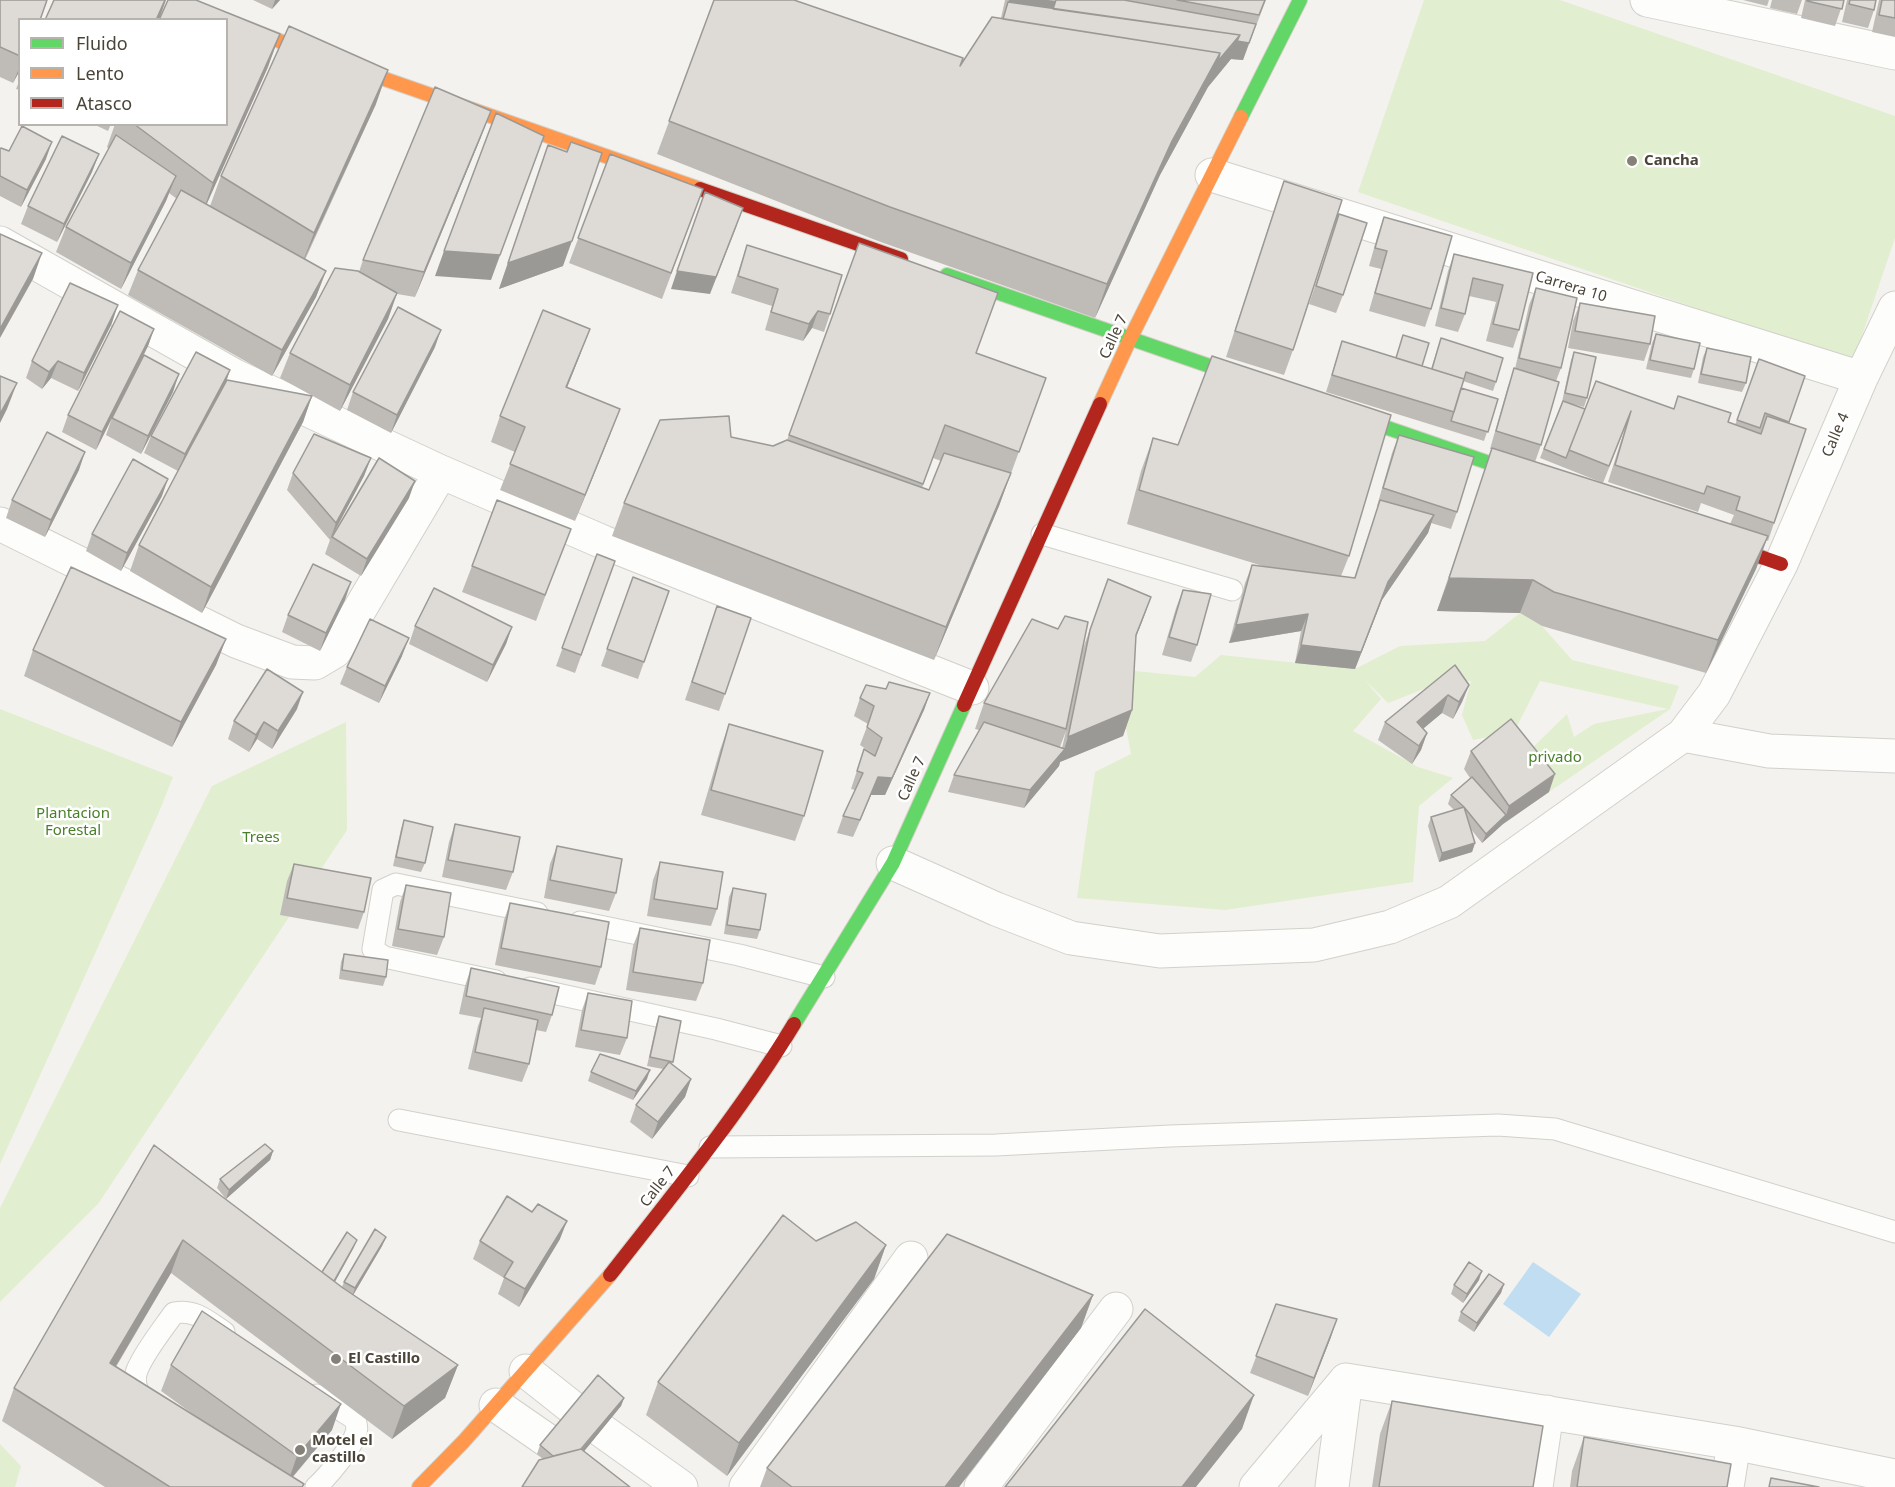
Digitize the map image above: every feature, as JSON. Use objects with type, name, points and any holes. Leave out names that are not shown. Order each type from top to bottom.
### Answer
[{"type":"street","name":"Calle 7","points":[[419,1487],[496,1405],[600,1287],[688,1176],[781,1046],[893,863],[1130,339],[1300,0]]},
{"type":"street","points":[[1647,0],[1895,53]]},
{"type":"street","points":[[195,8],[221,18]]},
{"type":"street","points":[[228,21],[310,52],[917,265]]},
{"type":"street","name":"Carrera 10","points":[[1212,175],[1861,378]]},
{"type":"street","points":[[0,243],[235,376],[441,472],[965,702]]},
{"type":"street","points":[[939,272],[1265,386]]},
{"type":"street","name":"Calle 4","points":[[893,863],[996,909],[1071,938],[1160,951],[1314,945],[1390,927],[1449,902],[1683,735],[1714,694],[1782,564],[1861,378],[1895,308]]},
{"type":"street","points":[[1332,409],[1546,483]]},
{"type":"street","points":[[0,524],[236,640],[292,662],[315,663],[335,651],[441,472]]},
{"type":"street","points":[[1703,537],[1782,564]]},
{"type":"street","points":[[1683,735],[1768,751],[1895,756]]},
{"type":"street","points":[[746,1487],[911,1258]]},
{"type":"street","points":[[981,1487],[1116,1309]]},
{"type":"street","points":[[526,1371],[574,1409]]},
{"type":"street","points":[[1346,1380],[1734,1443],[1895,1476]]},
{"type":"street","points":[[1256,1487],[1346,1380]]},
{"type":"street","points":[[1332,1487],[1346,1380]]},
{"type":"street","points":[[496,1405],[548,1441]]},
{"type":"street","points":[[1536,1487],[1547,1412]]},
{"type":"street","points":[[601,1430],[681,1487]]},
{"type":"street","points":[[1727,1487],[1734,1443]]},
{"type":"lane","points":[[1042,534],[1232,590]]},
{"type":"lane","points":[[781,1046],[716,1029],[384,957],[373,949],[383,890],[396,884],[739,955],[824,977]]},
{"type":"lane","points":[[399,1120],[688,1176]]},
{"type":"lane","points":[[710,1147],[996,1145],[1170,1136],[1498,1125],[1555,1129],[1895,1232]]},
{"type":"lane","points":[[163,1412],[143,1399],[135,1386],[137,1370],[174,1312],[185,1311],[198,1314],[245,1346]]},
{"type":"lane","points":[[302,1384],[355,1419],[356,1436],[328,1483]]},
{"type":"green space","name":"Cancha","points":[[1424,0],[1560,0],[1895,116],[1895,238],[1853,362],[1358,192]]},
{"type":"green space","name":"privado","points":[[1520,613],[1542,626],[1572,660],[1679,686],[1670,709],[1549,792],[1525,755],[1567,714],[1574,737],[1594,724],[1668,709],[1540,681],[1514,732],[1473,740],[1462,715],[1471,681],[1439,683],[1388,703],[1364,679],[1381,699],[1353,731],[1418,767],[1453,778],[1419,806],[1413,882],[1225,910],[1077,898],[1095,772],[1131,754],[1115,669],[1195,677],[1221,655],[1355,669],[1400,646],[1485,641]]},
{"type":"green space","name":"Plantacion Forestal","points":[[0,709],[173,777],[0,1164]]},
{"type":"green space","name":"Trees","points":[[346,722],[347,830],[98,1204],[0,1302],[0,1208],[212,786]]},
{"type":"green space","points":[[0,1444],[21,1466],[15,1487],[0,1487]]},
{"type":"water","points":[[1533,1262],[1581,1294],[1549,1337],[1503,1304]]},
{"type":"building","points":[[0,0],[47,0],[41,18],[18,18],[18,55],[0,47]]},
{"type":"building","points":[[54,0],[165,0],[157,18],[46,18]]},
{"type":"building","points":[[168,0],[196,0],[280,34],[213,183],[137,126],[228,126],[228,18],[160,18]]},
{"type":"building","points":[[714,0],[794,0],[963,58],[960,66],[992,17],[1220,53],[1172,141],[1107,284],[890,207],[669,121]]},
{"type":"building","points":[[1056,0],[1124,0],[1256,24],[1249,43],[1237,41],[1240,35],[1053,9]]},
{"type":"building","points":[[1177,0],[1265,0],[1259,15]]},
{"type":"building","points":[[1807,0],[1844,0],[1842,9]]},
{"type":"building","points":[[1850,0],[1876,0],[1874,10],[1849,4]]},
{"type":"building","points":[[1882,0],[1895,0],[1895,18],[1879,15]]},
{"type":"building","points":[[1008,2],[1240,35],[1218,61],[1220,53],[1003,19]]},
{"type":"building","points":[[289,26],[388,70],[314,233],[221,176]]},
{"type":"building","points":[[435,87],[491,111],[424,272],[363,260]]},
{"type":"building","points":[[496,113],[544,136],[500,255],[444,251]]},
{"type":"building","points":[[22,126],[52,142],[27,190],[0,176],[0,149],[9,151]]},
{"type":"building","points":[[116,135],[176,176],[131,263],[66,227]]},
{"type":"building","points":[[62,136],[99,154],[64,224],[28,206]]},
{"type":"building","points":[[571,142],[602,153],[572,241],[508,263],[548,145],[567,152]]},
{"type":"building","points":[[610,154],[703,189],[671,273],[578,238]]},
{"type":"building","points":[[1284,181],[1342,200],[1293,350],[1235,331]]},
{"type":"building","points":[[181,190],[326,271],[282,350],[138,270]]},
{"type":"building","points":[[705,192],[743,208],[716,277],[677,271]]},
{"type":"building","points":[[1339,214],[1367,223],[1343,295],[1316,286]]},
{"type":"building","points":[[1384,217],[1452,236],[1431,309],[1375,293],[1387,251],[1375,248]]},
{"type":"building","points":[[0,234],[42,253],[0,329]]},
{"type":"building","points":[[859,243],[998,293],[976,353],[1046,378],[1019,452],[945,425],[923,484],[789,435]]},
{"type":"building","points":[[747,245],[842,275],[830,314],[818,311],[809,324],[771,312],[778,289],[738,276]]},
{"type":"building","points":[[1454,254],[1533,273],[1519,330],[1493,324],[1503,285],[1473,278],[1465,314],[1441,308]]},
{"type":"building","points":[[335,268],[358,271],[397,293],[350,385],[290,353]]},
{"type":"building","points":[[70,283],[118,305],[84,373],[58,361],[49,372],[32,361]]},
{"type":"building","points":[[1536,288],[1577,298],[1561,368],[1519,358]]},
{"type":"building","points":[[1580,303],[1655,316],[1650,344],[1575,331]]},
{"type":"building","points":[[398,307],[441,330],[397,415],[353,392]]},
{"type":"building","points":[[543,310],[590,329],[566,387],[620,409],[585,495],[510,464],[525,427],[500,416]]},
{"type":"building","points":[[120,311],[154,329],[102,432],[68,415]]},
{"type":"building","points":[[1656,334],[1700,343],[1694,369],[1650,360]]},
{"type":"building","points":[[1403,335],[1429,343],[1422,366],[1396,358]]},
{"type":"building","points":[[1441,338],[1503,358],[1496,382],[1466,372],[1464,379],[1432,369]]},
{"type":"building","points":[[1342,341],[1464,379],[1454,412],[1332,375]]},
{"type":"building","points":[[1707,348],[1751,357],[1746,383],[1701,374]]},
{"type":"building","points":[[196,352],[230,370],[185,454],[151,436]]},
{"type":"building","points":[[1574,352],[1596,357],[1587,398],[1565,393]]},
{"type":"building","points":[[144,355],[179,374],[148,436],[112,418]]},
{"type":"building","points":[[1212,356],[1391,415],[1349,556],[1139,490],[1153,438],[1178,445]]},
{"type":"building","points":[[1759,359],[1805,376],[1789,422],[1765,413],[1760,428],[1737,420]]},
{"type":"building","points":[[1514,368],[1559,382],[1541,445],[1496,431]]},
{"type":"building","points":[[0,376],[17,383],[0,414]]},
{"type":"building","points":[[227,380],[312,396],[211,587],[139,545]]},
{"type":"building","points":[[1596,381],[1674,409],[1678,396],[1731,413],[1728,422],[1761,434],[1767,416],[1806,429],[1774,523],[1736,510],[1740,497],[1707,486],[1704,494],[1615,465],[1631,411],[1609,466],[1569,450]]},
{"type":"building","points":[[1461,388],[1498,399],[1488,432],[1451,421]]},
{"type":"building","points":[[1563,401],[1585,409],[1566,458],[1544,449]]},
{"type":"building","points":[[729,416],[731,437],[773,446],[787,440],[929,490],[944,453],[1011,473],[946,627],[624,503],[660,420]]},
{"type":"building","points":[[47,432],[85,452],[51,520],[12,500]]},
{"type":"building","points":[[314,434],[371,458],[336,523],[293,473]]},
{"type":"building","points":[[1399,435],[1474,457],[1457,512],[1383,488]]},
{"type":"building","points":[[1492,448],[1768,536],[1718,640],[1554,592],[1533,580],[1449,578]]},
{"type":"building","points":[[379,458],[415,481],[367,559],[332,537]]},
{"type":"building","points":[[133,459],[168,479],[127,553],[92,534]]},
{"type":"building","points":[[497,500],[571,529],[545,595],[472,566]]},
{"type":"building","points":[[1380,500],[1434,515],[1388,582],[1361,652],[1301,645],[1308,614],[1236,625],[1252,565],[1355,578]]},
{"type":"building","points":[[597,554],[615,561],[581,655],[562,648]]},
{"type":"building","points":[[313,564],[351,582],[326,633],[288,615]]},
{"type":"building","points":[[71,567],[226,639],[181,722],[33,650]]},
{"type":"building","points":[[633,577],[669,591],[644,662],[607,649]]},
{"type":"building","points":[[1108,579],[1151,597],[1136,635],[1132,710],[1068,737],[1090,630]]},
{"type":"building","points":[[434,588],[512,627],[493,665],[415,626]]},
{"type":"building","points":[[1183,590],[1211,594],[1197,645],[1169,637]]},
{"type":"building","points":[[717,606],[751,618],[725,694],[692,682]]},
{"type":"building","points":[[1065,616],[1088,622],[1066,729],[984,703],[1032,619],[1058,629]]},
{"type":"building","points":[[370,619],[409,638],[385,686],[347,667]]},
{"type":"building","points":[[1455,665],[1469,685],[1459,702],[1448,695],[1417,722],[1427,733],[1419,746],[1385,722]]},
{"type":"building","points":[[267,669],[303,692],[278,731],[264,722],[256,735],[234,721]]},
{"type":"building","points":[[889,682],[930,693],[892,778],[878,777],[860,820],[843,816],[863,773],[857,771],[864,749],[875,756],[882,738],[867,727],[874,706],[860,698],[866,685],[886,689]]},
{"type":"building","points":[[1511,719],[1555,774],[1509,806],[1471,751]]},
{"type":"building","points":[[984,722],[1065,749],[1030,790],[954,775]]},
{"type":"building","points":[[729,724],[823,751],[804,816],[711,790]]},
{"type":"building","points":[[1472,777],[1506,815],[1486,834],[1451,795]]},
{"type":"building","points":[[1464,807],[1475,843],[1442,853],[1431,817]]},
{"type":"building","points":[[404,820],[433,827],[425,863],[396,857]]},
{"type":"building","points":[[455,824],[520,837],[513,872],[448,860]]},
{"type":"building","points":[[557,846],[622,859],[616,893],[550,880]]},
{"type":"building","points":[[660,862],[723,872],[717,909],[654,899]]},
{"type":"building","points":[[294,864],[371,878],[364,912],[287,898]]},
{"type":"building","points":[[406,885],[451,893],[444,937],[398,929]]},
{"type":"building","points":[[733,888],[766,894],[760,930],[727,925]]},
{"type":"building","points":[[510,903],[609,922],[601,967],[501,948]]},
{"type":"building","points":[[640,928],[710,940],[703,983],[633,972]]},
{"type":"building","points":[[344,954],[388,960],[386,977],[342,970]]},
{"type":"building","points":[[471,968],[559,987],[552,1015],[466,996]]},
{"type":"building","points":[[588,993],[632,1001],[627,1038],[581,1030]]},
{"type":"building","points":[[484,1008],[538,1020],[529,1064],[475,1052]]},
{"type":"building","points":[[659,1016],[681,1021],[673,1062],[650,1057]]},
{"type":"building","points":[[600,1054],[650,1070],[636,1091],[591,1072]]},
{"type":"building","points":[[669,1062],[691,1079],[658,1122],[636,1105]]},
{"type":"building","points":[[265,1144],[273,1151],[229,1190],[220,1179]]},
{"type":"building","points":[[154,1145],[343,1288],[458,1365],[404,1406],[183,1240],[110,1363],[304,1484],[302,1487],[170,1487],[14,1388]]},
{"type":"building","points":[[507,1196],[532,1212],[538,1204],[567,1221],[525,1289],[504,1277],[513,1262],[480,1241]]},
{"type":"building","points":[[783,1215],[816,1241],[856,1222],[886,1245],[739,1443],[658,1382]]},
{"type":"building","points":[[375,1229],[386,1237],[355,1288],[344,1282]]},
{"type":"building","points":[[347,1232],[357,1240],[334,1281],[322,1272]]},
{"type":"building","points":[[947,1234],[1093,1295],[945,1487],[792,1487],[767,1468]]},
{"type":"building","points":[[1469,1262],[1482,1271],[1467,1294],[1454,1285]]},
{"type":"building","points":[[1489,1274],[1504,1284],[1477,1323],[1461,1312]]},
{"type":"building","points":[[1276,1304],[1337,1319],[1314,1378],[1256,1356]]},
{"type":"building","points":[[1145,1309],[1254,1395],[1182,1487],[1005,1487]]},
{"type":"building","points":[[202,1311],[341,1404],[297,1456],[171,1365]]},
{"type":"building","points":[[598,1375],[624,1398],[581,1449],[553,1456],[540,1445]]},
{"type":"building","points":[[1392,1401],[1543,1426],[1533,1487],[1379,1487]]},
{"type":"building","points":[[1584,1437],[1731,1464],[1727,1487],[1577,1487]]},
{"type":"building","points":[[581,1449],[630,1487],[522,1487],[539,1460]]},
{"type":"building","points":[[1771,1478],[1819,1487],[1769,1487]]},
{"type":"traffic: fast","points":[[1241,117],[1300,0]]},
{"type":"traffic: fast","points":[[947,275],[1250,380]]},
{"type":"traffic: fast","points":[[1344,413],[1530,477]]},
{"type":"traffic: fast","points":[[794,1024],[893,863],[964,705]]},
{"type":"traffic: slow","points":[[228,21],[310,53],[700,189]]},
{"type":"traffic: slow","points":[[1100,404],[1241,117]]},
{"type":"traffic: slow","points":[[419,1487],[464,1441],[610,1275]]},
{"type":"traffic: jam","points":[[700,189],[901,259]]},
{"type":"traffic: jam","points":[[964,705],[1100,404]]},
{"type":"traffic: jam","points":[[1718,542],[1781,564]]},
{"type":"traffic: jam","points":[[610,1275],[729,1121],[794,1024]]},
{"type":"place","name":"Cancha","points":[[1632,161]]},
{"type":"place","name":"El Castillo","points":[[336,1359]]},
{"type":"place","name":"Motel el castillo","points":[[300,1450]]}]
